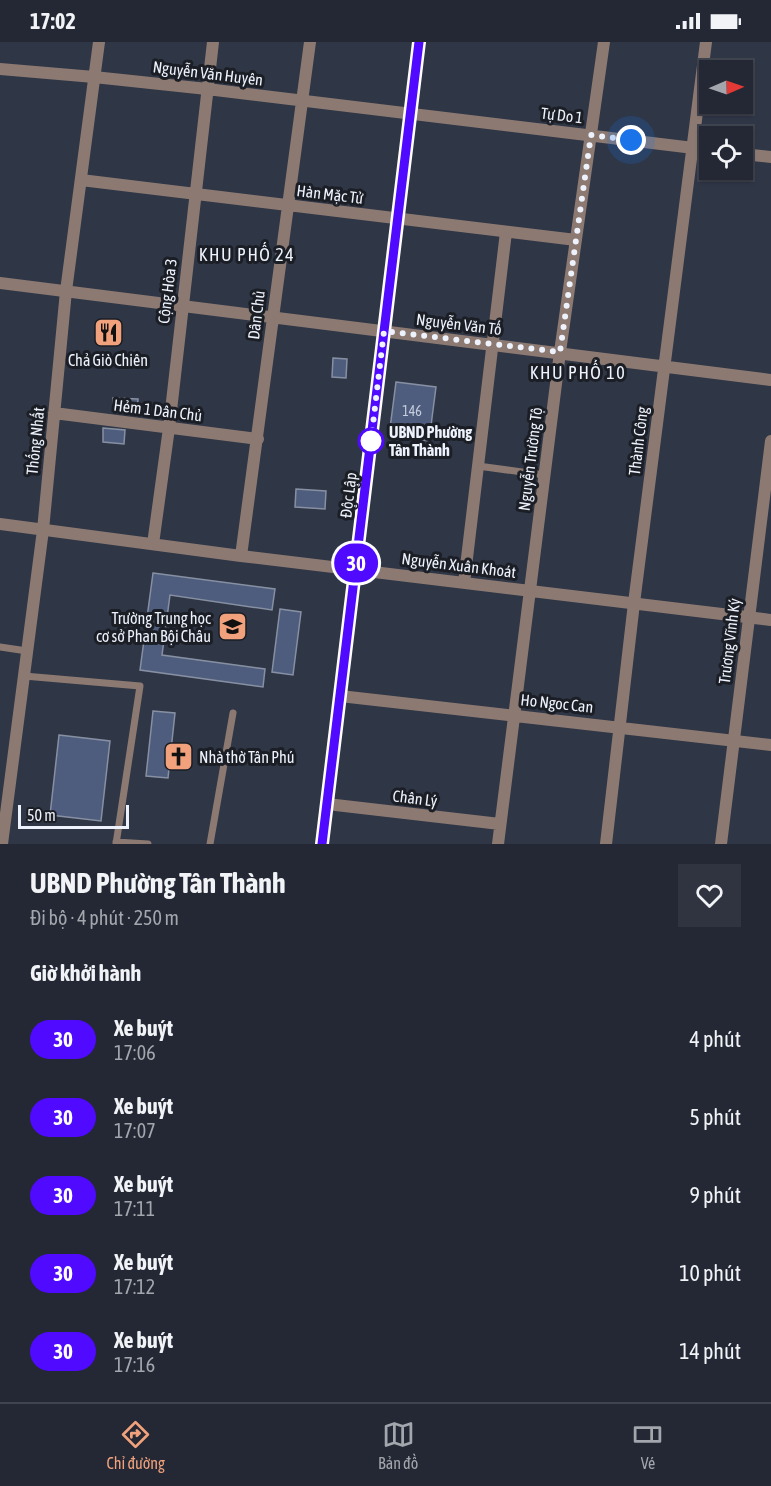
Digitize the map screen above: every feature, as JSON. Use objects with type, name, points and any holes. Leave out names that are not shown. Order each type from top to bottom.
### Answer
[{"type":"street","name":"Thống Nhất","points":[[2,844],[43,530],[66,291],[99,42]]},
{"type":"street","name":"Cộng Hòa 3","points":[[153,544],[169,428],[213,42]]},
{"type":"street","name":"Dân Chủ","points":[[241,556],[310,42]]},
{"type":"street","name":"Độc Lập","points":[[322,844],[419,42]]},
{"type":"street","name":"Nguyễn Trường Tộ","points":[[498,844],[560,352],[604,42]]},
{"type":"street","name":"Thành Công","points":[[606,844],[634,603],[706,42]]},
{"type":"street","name":"Nguyễn Văn Huyên","points":[[0,69],[94,77],[411,114]]},
{"type":"street","name":"Tự Do 1","points":[[411,114],[699,149]]},
{"type":"street","points":[[753,155],[771,157]]},
{"type":"street","name":"Hàn Mặc Tử","points":[[81,180],[576,240]]},
{"type":"street","points":[[464,582],[506,231]]},
{"type":"street","name":"Nguyễn Văn Tố","points":[[0,284],[771,380]]},
{"type":"street","name":"Hẻm 1 Dân Chủ","points":[[54,413],[258,439]]},
{"type":"street","name":"Trương Vĩnh Ký","points":[[721,844],[771,441]]},
{"type":"street","name":"Nguyễn Xuân Khoát","points":[[0,524],[241,556],[771,620]]},
{"type":"street","name":"Ho Ngoc Can","points":[[340,696],[771,745]]},
{"type":"street","name":"Chân Lý","points":[[327,804],[500,824]]},
{"type":"lane","points":[[478,466],[544,475]]},
{"type":"lane","points":[[0,647],[27,651]]},
{"type":"lane","points":[[24,676],[140,686],[116,843],[148,844]]},
{"type":"lane","points":[[210,844],[233,712]]},
{"type":"building","points":[[333,358],[347,359],[346,378],[332,377]]},
{"type":"building","points":[[396,382],[436,387],[429,441],[389,436]]},
{"type":"building","points":[[113,398],[138,399],[137,414],[113,412]]},
{"type":"building","points":[[103,428],[125,430],[124,444],[103,442]]},
{"type":"building","points":[[296,489],[326,491],[325,509],[295,507]]},
{"type":"building","points":[[153,573],[275,589],[272,610],[170,595],[162,655],[265,669],[263,687],[140,670]]},
{"type":"building","points":[[280,609],[301,612],[293,675],[272,672]]},
{"type":"building","points":[[153,711],[175,713],[168,778],[146,776]]},
{"type":"building","points":[[59,735],[110,741],[101,821],[50,815]]},
{"type":"bus line","name":"30","points":[[322,844],[419,42]]},
{"type":"place","name":"Chả Giò Chiên","points":[[108,332]]},
{"type":"place","name":"UBND Phường Tân Thành","points":[[371,441]]},
{"type":"place","name":"Trường Trung học cơ sở Phan Bội Châu","points":[[232,627]]},
{"type":"place","name":"Nhà thờ Tân Phú","points":[[178,757]]},
{"type":"district","name":"KHU PHỐ 24","points":[[247,255]]},
{"type":"district","name":"KHU PHỐ 10","points":[[578,373]]},
{"type":"route","points":[[371,441],[384,331],[560,352],[591,135],[631,140]]}]
